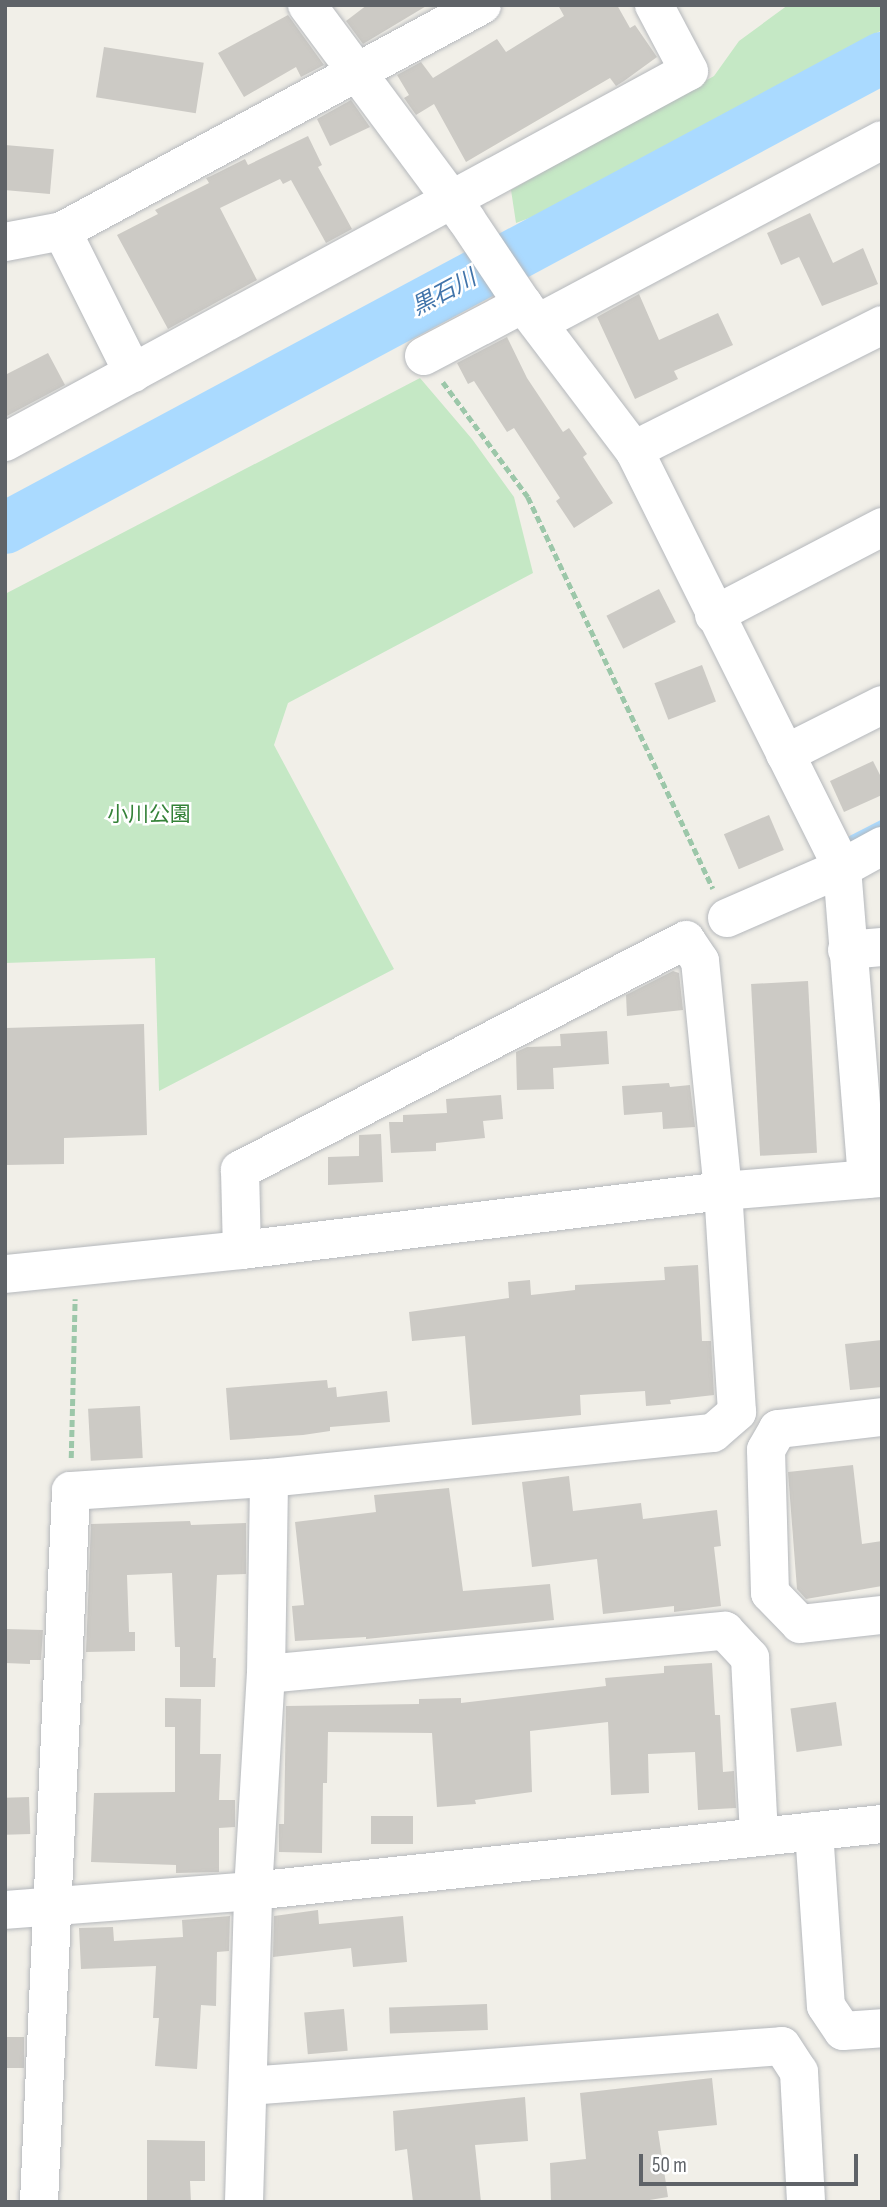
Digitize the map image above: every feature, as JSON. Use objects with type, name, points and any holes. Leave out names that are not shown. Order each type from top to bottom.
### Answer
[{"type":"street","points":[[5,1274],[242,1250],[723,1191],[874,1179],[864,949],[842,868],[634,450],[525,305],[360,73],[307,5]]},
{"type":"street","points":[[5,242],[62,232],[482,5]]},
{"type":"street","points":[[5,442],[133,373],[460,210],[689,71],[654,5]]},
{"type":"street","points":[[424,356],[525,305],[882,140]]},
{"type":"street","points":[[62,232],[133,373]]},
{"type":"street","points":[[634,450],[882,325]]},
{"type":"street","points":[[714,615],[882,527]]},
{"type":"street","points":[[785,754],[882,705]]},
{"type":"street","points":[[727,918],[842,868],[882,846]]},
{"type":"street","points":[[38,2202],[71,1491],[269,1478],[713,1433],[737,1412],[723,1191],[701,961],[686,940],[240,1170],[242,1250]]},
{"type":"street","points":[[882,1417],[778,1429],[766,1450],[770,1593],[800,1624],[882,1615]]},
{"type":"street","points":[[244,2202],[253,1891],[266,1674],[269,1478]]},
{"type":"street","points":[[266,1674],[725,1630],[750,1658],[759,1836]]},
{"type":"street","points":[[5,1910],[253,1891],[882,1824]]},
{"type":"street","points":[[814,1831],[826,2006],[843,2031],[882,2028]]},
{"type":"street","points":[[248,2086],[782,2046],[799,2072],[806,2202]]},
{"type":"path","points":[[424,356],[528,497],[727,918]]},
{"type":"path","points":[[71,1491],[75,1269]]},
{"type":"green space","points":[[788,5],[882,5],[882,30],[591,195],[516,223],[511,190],[714,76],[739,41]]},
{"type":"green space","name":"小川公園","points":[[420,378],[472,439],[514,497],[533,573],[288,703],[274,745],[394,969],[159,1091],[155,958],[5,963],[5,594]]},
{"type":"building","points":[[367,5],[428,5],[363,44],[346,21]]},
{"type":"building","points":[[558,5],[617,5],[630,28],[635,25],[657,57],[616,86],[610,78],[466,162],[434,104],[416,115],[404,98],[409,95],[397,75],[421,62],[433,78],[497,39],[506,52],[564,16]]},
{"type":"building","points":[[288,15],[324,65],[301,77],[296,67],[244,97],[218,53]]},
{"type":"building","points":[[104,47],[204,63],[196,113],[96,97]]},
{"type":"building","points":[[351,100],[370,127],[330,146],[317,119]]},
{"type":"building","points":[[308,136],[322,165],[318,167],[352,229],[326,243],[291,180],[283,184],[280,179],[220,208],[257,280],[168,329],[117,235],[158,214],[155,210],[209,183],[206,178],[245,159],[248,165]]},
{"type":"building","points":[[5,145],[54,149],[50,194],[5,190]]},
{"type":"building","points":[[810,213],[833,263],[863,248],[878,284],[822,306],[799,257],[781,265],[767,233]]},
{"type":"building","points":[[639,294],[659,340],[718,313],[733,345],[674,371],[678,379],[635,399],[597,317]]},
{"type":"building","points":[[507,337],[527,378],[563,432],[569,428],[587,454],[583,457],[613,503],[574,528],[556,501],[560,498],[514,428],[507,432],[474,381],[468,384],[457,363]]},
{"type":"building","points":[[48,353],[65,385],[5,417],[5,375]]},
{"type":"building","points":[[659,589],[676,622],[623,649],[606,616]]},
{"type":"building","points":[[702,665],[716,701],[668,720],[654,683]]},
{"type":"building","points":[[873,761],[882,779],[882,795],[844,812],[830,781]]},
{"type":"building","points":[[769,815],[784,850],[739,869],[724,834]]},
{"type":"building","points":[[673,971],[679,973],[683,1010],[627,1016],[626,995]]},
{"type":"building","points":[[808,981],[817,1153],[760,1156],[751,984]]},
{"type":"building","points":[[144,1024],[147,1135],[64,1138],[64,1164],[5,1165],[5,1028]]},
{"type":"building","points":[[607,1031],[609,1064],[553,1068],[554,1089],[517,1090],[516,1052],[527,1047],[561,1046],[560,1034]]},
{"type":"building","points":[[669,1083],[670,1087],[690,1085],[695,1127],[663,1129],[662,1112],[624,1115],[622,1086]]},
{"type":"building","points":[[501,1095],[503,1119],[483,1121],[485,1138],[436,1143],[436,1151],[391,1153],[389,1122],[403,1122],[403,1115],[447,1113],[446,1099]]},
{"type":"building","points":[[381,1134],[383,1182],[328,1185],[328,1157],[359,1156],[359,1135]]},
{"type":"building","points":[[698,1265],[702,1341],[711,1341],[714,1395],[646,1406],[645,1391],[580,1395],[581,1415],[472,1425],[465,1336],[412,1341],[409,1312],[509,1298],[508,1282],[530,1280],[531,1295],[575,1290],[575,1285],[665,1280],[664,1267]]},
{"type":"building","points":[[882,1340],[882,1387],[850,1390],[845,1344]]},
{"type":"building","points":[[327,1380],[328,1388],[336,1387],[337,1397],[387,1391],[390,1422],[330,1427],[330,1431],[303,1435],[230,1440],[226,1388]]},
{"type":"building","points":[[140,1406],[143,1458],[91,1461],[88,1409]]},
{"type":"building","points":[[853,1465],[862,1544],[882,1541],[882,1586],[806,1599],[797,1589],[788,1472]]},
{"type":"building","points":[[569,1476],[573,1511],[641,1503],[643,1519],[717,1510],[721,1546],[714,1547],[721,1606],[674,1612],[674,1606],[603,1614],[597,1559],[532,1567],[522,1482]]},
{"type":"building","points":[[449,1488],[463,1591],[550,1584],[554,1620],[366,1639],[295,1641],[292,1606],[304,1605],[295,1522],[376,1512],[374,1495]]},
{"type":"building","points":[[190,1521],[191,1525],[246,1523],[246,1574],[217,1575],[213,1658],[216,1658],[215,1687],[180,1687],[180,1647],[175,1647],[172,1573],[127,1575],[129,1632],[135,1632],[135,1651],[86,1652],[91,1524]]},
{"type":"building","points":[[5,1629],[43,1630],[41,1660],[30,1660],[30,1664],[5,1663]]},
{"type":"building","points":[[712,1663],[715,1715],[720,1715],[723,1772],[734,1771],[736,1808],[698,1810],[695,1752],[648,1754],[649,1793],[611,1795],[608,1722],[530,1731],[532,1792],[475,1800],[476,1804],[437,1807],[432,1733],[328,1732],[327,1783],[323,1783],[322,1853],[279,1852],[279,1824],[284,1824],[286,1706],[419,1704],[419,1699],[461,1698],[461,1703],[606,1686],[605,1678],[664,1673],[664,1666]]},
{"type":"building","points":[[165,1698],[201,1699],[200,1754],[221,1754],[219,1800],[235,1800],[235,1827],[219,1828],[219,1872],[176,1873],[176,1865],[91,1862],[94,1793],[175,1792],[175,1727],[165,1727]]},
{"type":"building","points":[[836,1702],[842,1746],[797,1752],[790,1708]]},
{"type":"building","points":[[29,1797],[30,1834],[6,1835],[5,1798]]},
{"type":"building","points":[[371,1816],[413,1816],[413,1844],[371,1844]]},
{"type":"building","points":[[318,1910],[319,1924],[403,1916],[407,1962],[353,1967],[351,1948],[273,1957],[274,1916]]},
{"type":"building","points":[[230,1916],[229,1951],[217,1952],[216,2006],[201,2005],[197,2069],[155,2066],[159,2018],[153,2018],[156,1966],[81,1969],[79,1928],[113,1927],[114,1941],[183,1937],[182,1920]]},
{"type":"building","points":[[487,2004],[488,2030],[390,2033],[389,2007]]},
{"type":"building","points":[[344,2009],[348,2051],[308,2054],[304,2012]]},
{"type":"building","points":[[5,2037],[24,2037],[24,2068],[5,2068]]},
{"type":"building","points":[[712,2078],[717,2125],[658,2131],[668,2197],[637,2202],[551,2202],[550,2163],[586,2159],[580,2093]]},
{"type":"building","points":[[525,2097],[528,2141],[475,2145],[481,2202],[413,2202],[407,2149],[395,2151],[393,2111]]},
{"type":"building","points":[[147,2140],[205,2141],[205,2181],[190,2181],[191,2202],[147,2202]]},
{"type":"waterway","name":"黒石川","points":[[5,528],[882,58]]},
{"type":"waterway","points":[[852,839],[882,824]]}]
